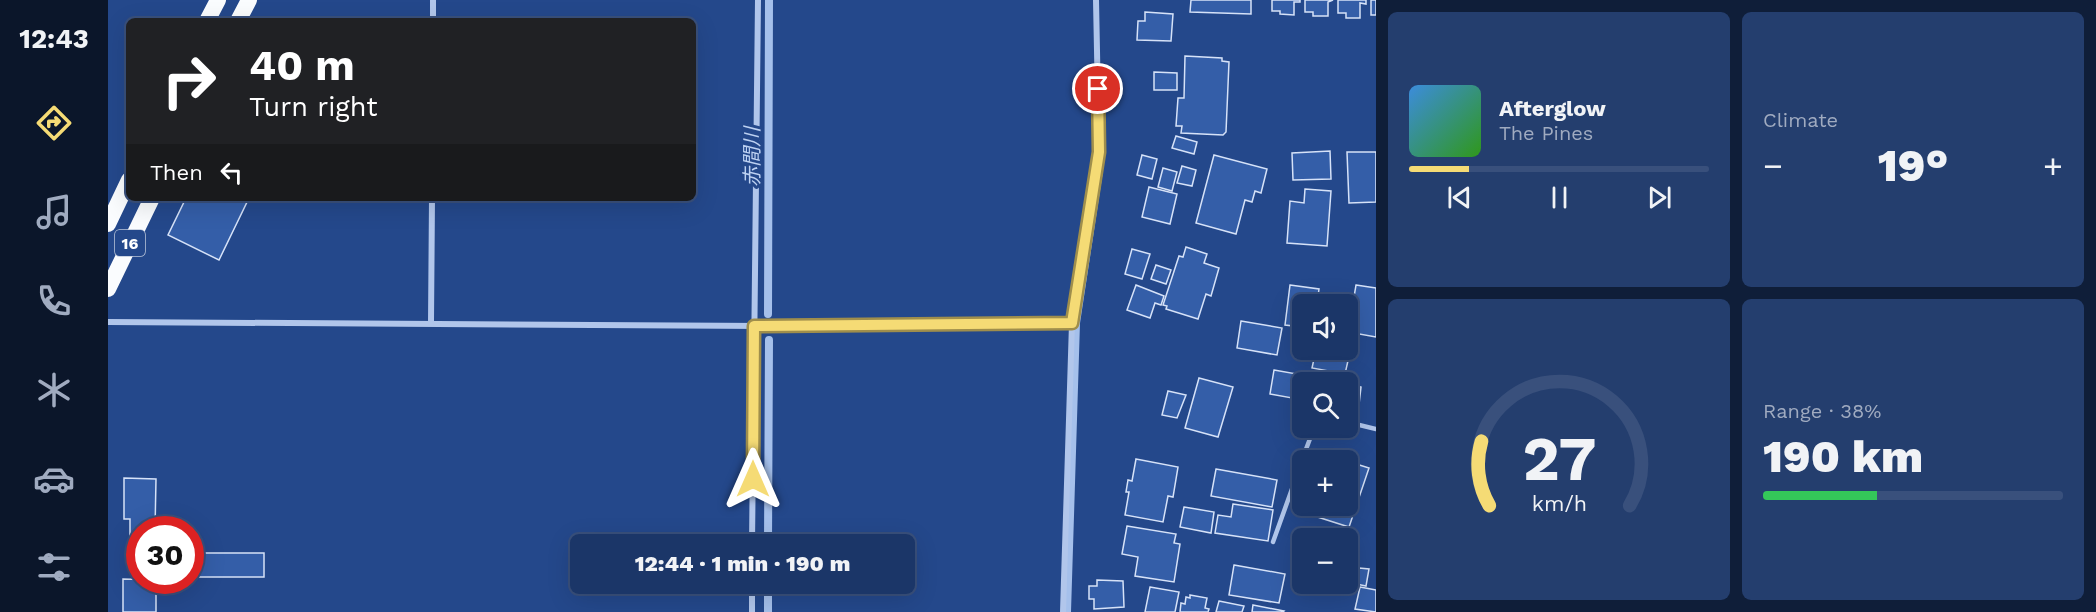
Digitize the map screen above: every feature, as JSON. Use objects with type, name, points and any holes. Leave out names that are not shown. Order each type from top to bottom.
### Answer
[{"type":"highway","points":[[209,18],[218,0]]},
{"type":"highway","points":[[240,18],[249,0]]},
{"type":"highway","name":"16","points":[[108,224],[126,186]]},
{"type":"highway","name":"16","points":[[108,289],[151,201]]},
{"type":"street","points":[[433,0],[433,18]]},
{"type":"street","points":[[752,534],[758,0]]},
{"type":"street","points":[[1063,612],[1072,323],[1099,152],[1096,0]]},
{"type":"street","points":[[431,322],[432,201]]},
{"type":"street","points":[[108,322],[431,322],[754,326],[1072,323]]},
{"type":"street","points":[[752,594],[752,612]]},
{"type":"lane","points":[[1358,425],[1376,429]]},
{"type":"lane","points":[[1273,542],[1292,489]]},
{"type":"building","points":[[1191,0],[1251,0],[1251,14],[1190,12]]},
{"type":"building","points":[[1272,0],[1300,0],[1300,2],[1294,2],[1294,15],[1280,14],[1280,11],[1272,11]]},
{"type":"building","points":[[1305,0],[1333,0],[1328,2],[1328,16],[1313,16],[1313,12],[1305,12]]},
{"type":"building","points":[[1338,0],[1366,0],[1366,4],[1360,3],[1360,18],[1346,18],[1346,13],[1338,13]]},
{"type":"building","points":[[1371,0],[1376,0],[1376,15],[1371,15]]},
{"type":"building","points":[[1145,12],[1173,14],[1171,41],[1137,40],[1138,21],[1145,21]]},
{"type":"building","points":[[1185,56],[1222,58],[1222,61],[1229,62],[1226,132],[1223,135],[1181,133],[1182,126],[1176,126],[1178,98],[1184,98]]},
{"type":"building","points":[[1154,72],[1177,73],[1177,90],[1154,90]]},
{"type":"building","points":[[1176,136],[1197,142],[1194,154],[1172,148]]},
{"type":"building","points":[[1330,151],[1331,179],[1293,180],[1292,153]]},
{"type":"building","points":[[1347,152],[1376,152],[1376,202],[1349,203]]},
{"type":"building","points":[[1142,155],[1157,159],[1152,179],[1137,175]]},
{"type":"building","points":[[1214,155],[1267,169],[1261,193],[1255,191],[1252,202],[1245,200],[1236,234],[1196,223]]},
{"type":"building","points":[[1182,166],[1196,170],[1192,186],[1177,183]]},
{"type":"building","points":[[1163,168],[1177,172],[1172,191],[1158,187]]},
{"type":"building","points":[[1149,187],[1177,194],[1170,224],[1142,217]]},
{"type":"building","points":[[1305,189],[1331,191],[1327,246],[1287,243],[1290,201],[1304,203]]},
{"type":"building","points":[[185,201],[248,201],[219,260],[168,235]]},
{"type":"building","points":[[1186,247],[1207,254],[1204,263],[1219,268],[1211,296],[1206,294],[1198,319],[1166,309],[1167,306],[1163,305],[1179,256],[1183,257]]},
{"type":"building","points":[[1132,249],[1150,254],[1142,279],[1125,274]]},
{"type":"building","points":[[1156,265],[1171,270],[1166,284],[1151,279]]},
{"type":"building","points":[[1136,285],[1164,296],[1161,305],[1155,303],[1150,318],[1127,310]]},
{"type":"building","points":[[1290,285],[1319,289],[1318,294],[1292,294],[1292,326],[1285,325]]},
{"type":"building","points":[[1356,285],[1376,288],[1376,337],[1358,334],[1358,294],[1354,294]]},
{"type":"building","points":[[1241,321],[1282,328],[1277,355],[1237,348]]},
{"type":"building","points":[[1314,360],[1348,360],[1345,372],[1312,368]]},
{"type":"building","points":[[1274,370],[1292,373],[1292,398],[1270,394]]},
{"type":"building","points":[[1199,378],[1233,387],[1218,437],[1185,428]]},
{"type":"building","points":[[1358,386],[1361,387],[1358,413]]},
{"type":"building","points":[[1168,391],[1186,395],[1177,418],[1162,415]]},
{"type":"building","points":[[1136,459],[1178,467],[1173,497],[1168,496],[1163,522],[1125,515],[1129,492],[1126,492],[1128,480],[1132,481]]},
{"type":"building","points":[[1358,465],[1369,468],[1358,500]]},
{"type":"building","points":[[1216,469],[1277,480],[1272,507],[1211,496]]},
{"type":"building","points":[[124,478],[156,479],[155,516],[126,516],[124,519]]},
{"type":"building","points":[[1233,504],[1273,510],[1268,541],[1215,533],[1218,515],[1231,517]]},
{"type":"building","points":[[1184,507],[1214,512],[1211,533],[1180,527]]},
{"type":"building","points":[[1314,516],[1353,516],[1349,527]]},
{"type":"building","points":[[1127,526],[1176,534],[1174,543],[1180,544],[1174,582],[1135,576],[1138,557],[1122,554]]},
{"type":"building","points":[[204,553],[264,553],[264,577],[204,577]]},
{"type":"building","points":[[1234,565],[1285,574],[1279,603],[1229,595]]},
{"type":"building","points":[[1359,568],[1369,569],[1366,586],[1358,584]]},
{"type":"building","points":[[123,579],[126,579],[126,594],[156,594],[156,612],[123,612]]},
{"type":"building","points":[[1097,580],[1123,581],[1124,607],[1094,609],[1094,599],[1089,599],[1089,586],[1097,586]]},
{"type":"building","points":[[1150,587],[1179,592],[1175,612],[1145,612]]},
{"type":"building","points":[[1360,587],[1376,590],[1376,612],[1355,609]]},
{"type":"building","points":[[1190,595],[1207,598],[1205,608],[1209,609],[1208,612],[1180,612],[1181,603],[1185,604],[1186,597],[1190,598]]},
{"type":"building","points":[[1219,601],[1244,606],[1242,612],[1216,612]]},
{"type":"building","points":[[1253,605],[1284,611],[1252,612]]},
{"type":"waterway","name":"赤間川","points":[[768,314],[769,0]]},
{"type":"waterway","points":[[1067,612],[1076,323],[1099,171]]},
{"type":"waterway","name":"赤間川","points":[[768,534],[769,340]]},
{"type":"waterway","name":"赤間川","points":[[768,594],[768,612]]},
{"type":"route","points":[[753,479],[754,326],[1072,323],[1099,152],[1098,89]]}]
